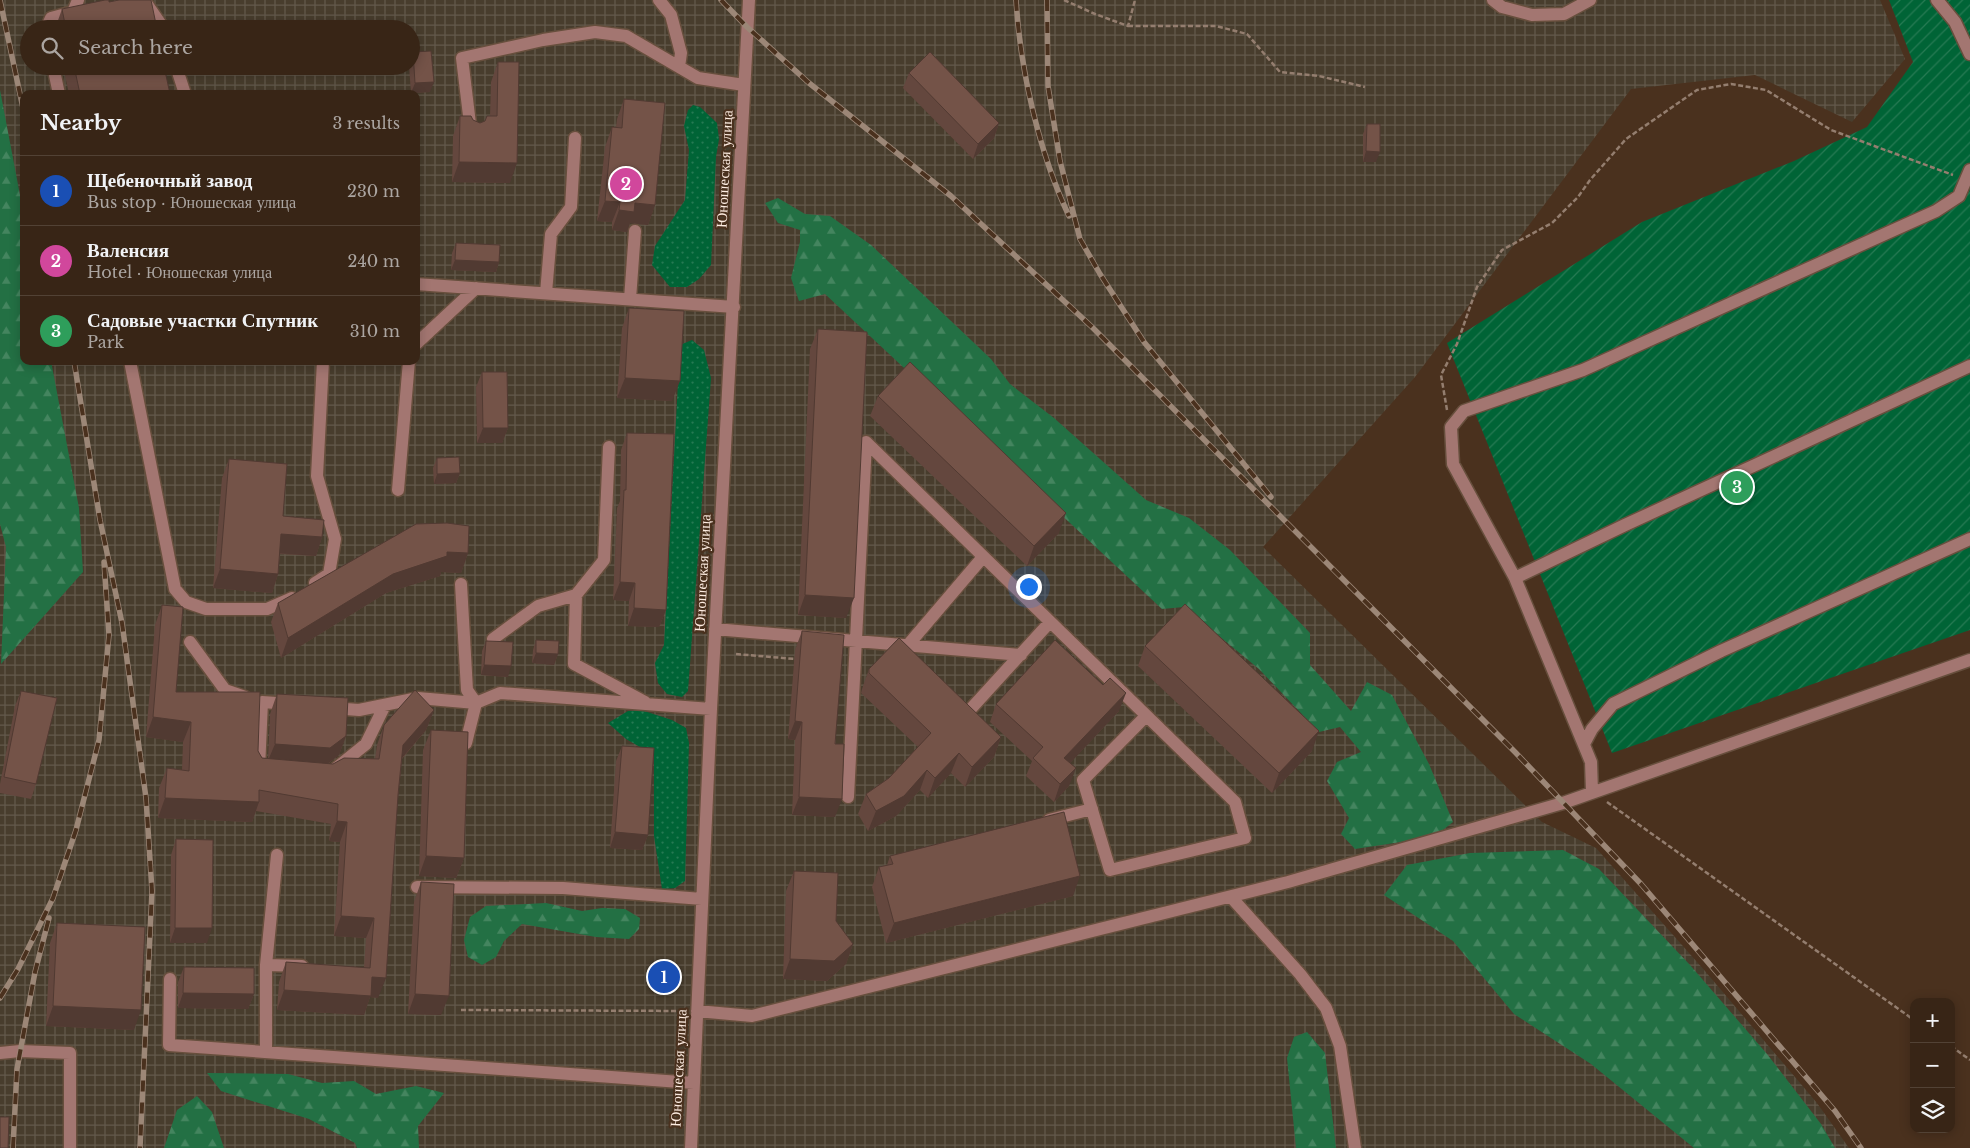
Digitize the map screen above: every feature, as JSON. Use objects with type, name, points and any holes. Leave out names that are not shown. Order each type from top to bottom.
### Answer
[{"type":"street","points":[[50,20],[51,18],[73,12],[78,0]]},
{"type":"street","points":[[144,0],[158,20]]},
{"type":"street","points":[[659,0],[671,15],[681,53],[678,67]]},
{"type":"street","name":"Юношеская улица","points":[[691,1148],[715,629],[734,307],[749,0]]},
{"type":"street","points":[[1493,0],[1502,7],[1532,15],[1564,14],[1590,0]]},
{"type":"street","points":[[1937,0],[1966,35],[1970,54]]},
{"type":"street","points":[[472,135],[462,58],[543,40],[596,32],[626,36],[698,78],[744,85]]},
{"type":"street","points":[[55,75],[58,90]]},
{"type":"street","points":[[179,75],[183,90]]},
{"type":"street","points":[[546,293],[550,234],[571,207],[575,138]]},
{"type":"street","points":[[1592,791],[1591,762],[1515,578],[1453,464],[1451,426],[1464,411],[1583,370],[1936,211],[1964,195],[1968,175]]},
{"type":"street","points":[[630,299],[635,230]]},
{"type":"street","points":[[422,284],[734,307]]},
{"type":"street","points":[[420,340],[476,288]]},
{"type":"street","points":[[131,365],[175,590],[186,602],[206,609],[267,609],[287,602],[328,574],[335,539],[317,476],[323,365]]},
{"type":"street","points":[[398,490],[409,365]]},
{"type":"street","points":[[1515,578],[1970,366]]},
{"type":"street","points":[[848,797],[866,442],[1235,802],[1245,838],[1110,870],[1083,780],[1146,716]]},
{"type":"street","points":[[493,639],[538,606],[576,595],[604,560],[608,447]]},
{"type":"street","points":[[1584,744],[1592,730],[1613,704],[1721,651],[1970,539]]},
{"type":"street","points":[[908,645],[983,557]]},
{"type":"street","points":[[461,584],[468,690],[476,703],[466,743]]},
{"type":"street","points":[[576,595],[574,664],[649,704]]},
{"type":"street","points":[[968,712],[1050,622]]},
{"type":"street","points":[[715,629],[1021,655]]},
{"type":"street","points":[[190,642],[225,690],[262,702],[301,705]]},
{"type":"street","points":[[697,1011],[752,1016],[1288,882],[1563,803],[1592,791],[1970,660]]},
{"type":"street","points":[[320,707],[359,710],[418,698],[476,703],[500,693],[711,709]]},
{"type":"street","points":[[262,702],[259,771],[269,772]]},
{"type":"street","points":[[326,776],[366,744],[385,704]]},
{"type":"street","points":[[1035,824],[1092,809]]},
{"type":"street","points":[[266,1052],[266,965],[277,855]]},
{"type":"street","points":[[417,887],[562,888],[702,899]]},
{"type":"street","points":[[1230,897],[1300,974],[1326,1008],[1340,1046],[1355,1148]]},
{"type":"street","points":[[266,965],[314,966]]},
{"type":"street","points":[[170,979],[169,1045],[694,1083]]},
{"type":"street","points":[[0,1053],[20,1051],[70,1053],[70,1148]]},
{"type":"path","points":[[1064,0],[1128,26],[1216,26],[1247,34],[1280,72],[1318,76],[1365,87]]},
{"type":"path","points":[[1128,26],[1135,0]]},
{"type":"path","points":[[1451,426],[1441,375],[1457,344],[1477,287],[1502,250],[1552,223],[1578,197],[1590,180],[1626,140],[1697,90],[1731,84],[1766,90],[1831,130],[1968,175]]},
{"type":"path","points":[[736,654],[795,659]]},
{"type":"path","points":[[1592,791],[1910,1017]]},
{"type":"path","points":[[461,1010],[697,1011]]},
{"type":"path","points":[[1955,1049],[1970,1060]]},
{"type":"shaded area","points":[[0,0],[1880,0],[1905,59],[1852,122],[1755,75],[1631,89],[1415,377],[1263,547],[1542,822],[1596,848],[1705,971],[1817,1103],[1849,1148],[0,1148]]},
{"type":"green space","points":[[1889,0],[1970,0],[1970,630],[1612,753],[1447,343],[1642,222],[1794,161],[1867,127],[1913,62]]},
{"type":"green space","points":[[0,90],[20,195],[20,365],[52,365],[79,508],[83,572],[1,664],[6,547],[0,524]]},
{"type":"green space","points":[[693,105],[700,107],[717,123],[719,139],[716,157],[711,265],[699,279],[687,287],[670,287],[652,265],[655,246],[685,200],[689,150],[684,126],[688,110]]},
{"type":"green space","points":[[778,198],[805,214],[830,216],[871,245],[991,359],[1010,384],[1054,418],[1146,500],[1189,518],[1230,550],[1310,633],[1310,665],[1351,711],[1367,682],[1392,695],[1429,764],[1453,822],[1434,837],[1355,849],[1341,834],[1349,818],[1327,781],[1337,762],[1361,752],[1340,727],[1319,732],[1259,669],[1184,607],[1162,609],[825,294],[799,301],[791,278],[800,242],[800,230],[778,223],[765,203]]},
{"type":"green space","points":[[692,340],[704,350],[711,378],[688,691],[682,697],[667,694],[658,683],[655,663],[664,645],[680,345]]},
{"type":"green space","points":[[641,710],[672,720],[686,728],[689,743],[685,881],[675,888],[662,889],[654,836],[654,755],[626,739],[608,723],[628,711]]},
{"type":"green space","points":[[1563,850],[1599,869],[1690,965],[1767,1054],[1821,1124],[1835,1148],[1694,1148],[1591,1064],[1514,1014],[1453,941],[1384,895],[1407,865],[1470,853]]},
{"type":"green space","points":[[546,903],[582,911],[602,908],[625,909],[640,918],[639,929],[629,939],[596,937],[522,924],[504,941],[496,957],[482,965],[468,957],[464,940],[470,917],[486,906]]},
{"type":"green space","points":[[1307,1032],[1325,1053],[1336,1148],[1296,1148],[1287,1058],[1294,1037]]},
{"type":"green space","points":[[207,1073],[288,1074],[322,1083],[354,1081],[376,1094],[416,1086],[444,1093],[418,1126],[419,1148],[357,1148],[355,1143],[309,1119],[221,1091]]},
{"type":"green space","points":[[197,1096],[212,1112],[224,1148],[164,1148],[177,1110]]},
{"type":"building","points":[[105,0],[109,0],[109,2],[119,0],[151,0],[155,20],[64,20],[62,9]]},
{"type":"building","points":[[431,51],[434,82],[415,83],[414,75],[420,75],[420,52]]},
{"type":"building","points":[[930,52],[999,123],[978,144],[909,73]]},
{"type":"building","points":[[498,62],[519,62],[517,163],[459,162],[460,116],[471,116],[473,120],[480,123],[485,121],[487,116],[497,116]]},
{"type":"building","points":[[76,75],[166,75],[169,90],[79,90]]},
{"type":"building","points":[[624,99],[665,103],[655,205],[635,203],[634,212],[619,210],[620,202],[605,201],[612,127],[622,128]]},
{"type":"building","points":[[1367,124],[1380,124],[1380,152],[1366,151]]},
{"type":"building","points":[[456,243],[500,245],[499,262],[455,260]]},
{"type":"building","points":[[629,308],[684,311],[680,381],[625,378]]},
{"type":"building","points":[[818,329],[867,332],[854,598],[805,595]]},
{"type":"building","points":[[910,362],[1066,513],[1034,546],[878,396]]},
{"type":"building","points":[[482,372],[507,372],[508,428],[483,428]]},
{"type":"building","points":[[627,433],[674,434],[666,610],[634,608],[635,583],[620,582],[624,490],[626,490]]},
{"type":"building","points":[[459,457],[460,473],[437,474],[437,458]]},
{"type":"building","points":[[229,459],[287,464],[283,516],[324,520],[322,537],[281,534],[278,574],[220,569]]},
{"type":"building","points":[[447,523],[469,526],[468,553],[447,552],[447,556],[393,574],[288,638],[278,603],[416,524]]},
{"type":"building","points":[[1185,604],[1319,731],[1279,773],[1145,646]]},
{"type":"building","points":[[162,605],[183,607],[176,692],[260,692],[258,751],[262,758],[333,764],[344,758],[379,759],[384,725],[415,690],[434,710],[403,745],[386,978],[372,977],[371,996],[284,990],[286,962],[370,968],[374,918],[341,916],[347,822],[337,821],[338,804],[259,790],[259,802],[165,798],[167,768],[189,771],[191,722],[153,717]]},
{"type":"building","points":[[802,631],[844,635],[835,744],[844,744],[842,799],[799,797],[802,722],[795,721]]},
{"type":"building","points":[[899,638],[1001,737],[972,767],[959,753],[935,778],[927,770],[904,796],[876,811],[866,794],[889,778],[931,733],[869,673],[869,669]]},
{"type":"building","points":[[536,640],[559,641],[558,654],[536,653]]},
{"type":"building","points":[[1055,640],[1103,685],[1110,678],[1126,693],[1064,758],[1076,768],[1060,784],[1033,758],[1043,747],[996,704]]},
{"type":"building","points":[[486,641],[513,642],[511,666],[484,665]]},
{"type":"building","points":[[21,691],[57,698],[36,784],[4,777]]},
{"type":"building","points":[[277,694],[348,698],[346,736],[330,748],[275,744]]},
{"type":"building","points":[[431,730],[468,732],[464,858],[426,856]]},
{"type":"building","points":[[622,746],[654,748],[648,835],[615,832]]},
{"type":"building","points":[[1064,812],[1080,876],[894,923],[879,867],[893,864],[890,856]]},
{"type":"building","points":[[176,839],[213,840],[212,928],[175,928]]},
{"type":"building","points":[[794,871],[838,873],[836,921],[853,944],[834,961],[790,959]]},
{"type":"building","points":[[421,882],[454,884],[449,996],[415,994]]},
{"type":"building","points":[[57,923],[145,927],[141,1010],[53,1006]]},
{"type":"building","points":[[184,967],[254,968],[254,994],[183,993]]},
{"type":"building","points":[[0,1117],[9,1117],[8,1148],[0,1148]]},
{"type":"railway","points":[[0,0],[20,94]]},
{"type":"railway","points":[[721,0],[747,27],[809,83],[951,196],[1092,327],[1515,752],[1641,884],[1835,1111],[1861,1148]]},
{"type":"railway","points":[[1016,0],[1022,54],[1033,110],[1049,165],[1069,216]]},
{"type":"railway","points":[[1047,0],[1048,86],[1060,161],[1080,239],[1144,342],[1271,497]]},
{"type":"railway","points":[[75,365],[100,520],[122,623],[146,798],[152,891],[140,1148]]},
{"type":"railway","points":[[0,998],[18,969],[53,898],[76,830],[99,740],[109,635],[104,562]]},
{"type":"railway","points":[[13,1148],[17,1069],[35,972],[49,918]]},
{"type":"place","name":"Валенсия","points":[[626,184]]},
{"type":"place","name":"Садовые участки Спутник","points":[[1737,487]]},
{"type":"place","name":"Щебеночный завод","points":[[664,977]]}]
